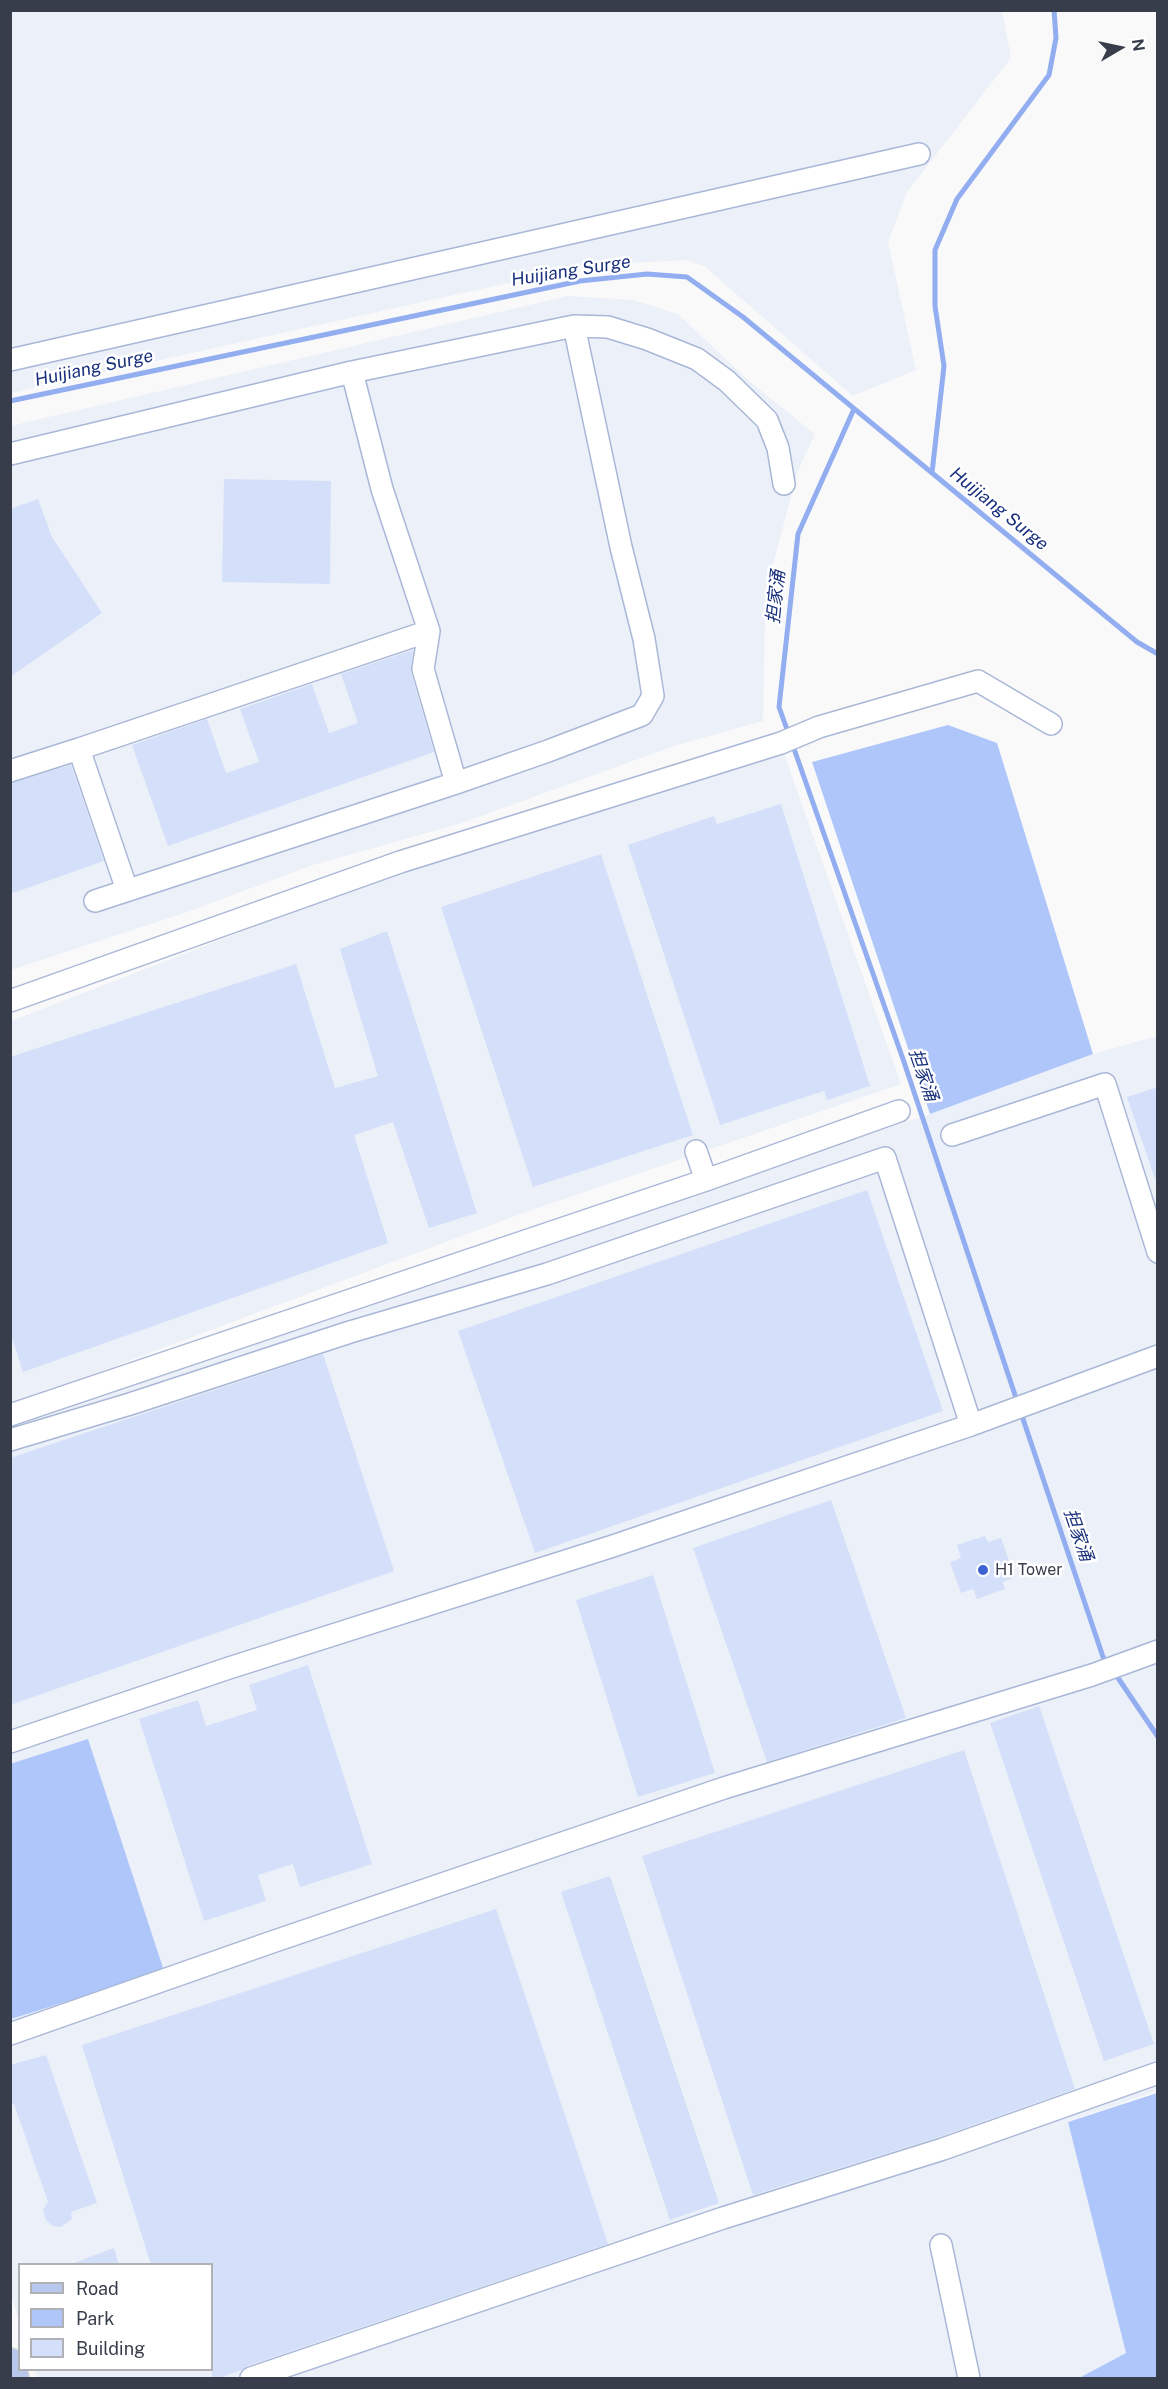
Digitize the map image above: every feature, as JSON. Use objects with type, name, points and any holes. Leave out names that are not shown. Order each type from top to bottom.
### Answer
[{"type":"main road","points":[[10,2362],[15,2379]]},
{"type":"lane","points":[[10,360],[919,154]]},
{"type":"lane","points":[[95,901],[456,783],[642,715],[653,696],[644,639],[621,547],[574,326]]},
{"type":"lane","points":[[10,454],[352,372],[574,326],[608,327],[647,339],[697,359],[727,381],[767,420],[778,448],[784,484]]},
{"type":"lane","points":[[352,372],[382,489],[429,631],[423,669],[456,783]]},
{"type":"lane","points":[[10,771],[429,631]]},
{"type":"lane","points":[[10,1001],[400,862],[781,743],[819,727],[978,681],[1051,724]]},
{"type":"lane","points":[[79,749],[128,890]]},
{"type":"lane","points":[[952,1135],[1105,1084],[1158,1252]]},
{"type":"lane","points":[[10,1415],[706,1180],[900,1112]]},
{"type":"lane","points":[[696,1151],[706,1180]]},
{"type":"lane","points":[[10,1440],[130,1404],[350,1332],[547,1274],[885,1158],[971,1425]]},
{"type":"lane","points":[[10,1742],[229,1668],[614,1546],[971,1425],[1158,1356]]},
{"type":"lane","points":[[10,2034],[713,1791],[1099,1672],[1158,1650]]},
{"type":"lane","points":[[251,2379],[723,2218],[943,2149],[1158,2073]]},
{"type":"lane","points":[[941,2246],[969,2379]]},
{"type":"shaded area","points":[[1002,10],[1011,58],[907,192],[888,242],[916,370],[853,396],[704,266],[686,260],[590,265],[11,393],[10,11]]},
{"type":"shaded area","points":[[568,296],[633,300],[678,314],[749,381],[815,434],[798,471],[773,564],[765,622],[763,721],[677,745],[459,824],[313,865],[190,911],[11,970],[10,426]]},
{"type":"shaded area","points":[[782,748],[901,1084],[523,1213],[11,1405],[11,1021],[411,866]]},
{"type":"shaded area","points":[[1157,1036],[1157,2091],[1016,2139],[1068,2122],[1126,2353],[1079,2378],[38,2378],[35,2371],[213,2371],[213,2263],[18,2263],[18,2318],[11,2294],[10,1419],[930,1114],[1093,1054]]},
{"type":"green space","points":[[948,725],[997,743],[1093,1054],[930,1114],[812,762]]},
{"type":"green space","points":[[88,1739],[164,1971],[11,2019],[10,1764]]},
{"type":"green space","points":[[1157,2093],[1157,2378],[1079,2378],[1126,2353],[1068,2122]]},
{"type":"building","points":[[224,479],[331,481],[330,584],[222,582]]},
{"type":"building","points":[[38,499],[52,537],[102,613],[10,677],[10,509]]},
{"type":"building","points":[[413,650],[411,673],[434,752],[168,846],[132,745],[207,719],[226,773],[259,762],[240,709],[312,684],[329,733],[358,723],[341,674]]},
{"type":"building","points":[[71,765],[104,861],[10,894],[10,783]]},
{"type":"building","points":[[781,804],[870,1086],[827,1100],[824,1091],[720,1125],[628,845],[714,816],[717,824]]},
{"type":"building","points":[[601,854],[693,1135],[533,1187],[441,907]]},
{"type":"building","points":[[387,931],[477,1213],[429,1228],[393,1122],[354,1135],[388,1243],[23,1372],[10,1332],[10,1057],[296,964],[335,1088],[378,1076],[340,949]]},
{"type":"building","points":[[1158,1087],[1158,1179],[1155,1179],[1127,1097]]},
{"type":"building","points":[[867,1190],[943,1411],[535,1553],[458,1331]]},
{"type":"building","points":[[323,1354],[394,1571],[10,1705],[10,1458]]},
{"type":"building","points":[[831,1500],[906,1718],[767,1762],[693,1548]]},
{"type":"building","name":"H1 Tower","points":[[985,1536],[988,1542],[1001,1538],[1015,1577],[1003,1582],[1005,1589],[977,1599],[973,1589],[961,1593],[950,1562],[961,1558],[957,1545]]},
{"type":"building","points":[[653,1575],[715,1773],[638,1797],[576,1600]]},
{"type":"building","points":[[308,1665],[372,1864],[300,1887],[293,1864],[258,1875],[266,1901],[204,1921],[139,1719],[198,1700],[206,1726],[257,1710],[249,1685]]},
{"type":"building","points":[[1039,1706],[1154,2044],[1104,2061],[990,1723]]},
{"type":"building","points":[[964,1750],[1075,2089],[939,2137],[753,2195],[642,1856]]},
{"type":"building","points":[[610,1876],[719,2203],[670,2220],[561,1892]]},
{"type":"building","points":[[496,1909],[608,2244],[212,2379],[213,2263],[150,2263],[82,2045]]},
{"type":"building","points":[[46,2055],[97,2203],[71,2212],[72,2219],[61,2227],[53,2226],[46,2220],[43,2210],[48,2202],[14,2104],[10,2105],[10,2065]]},
{"type":"building","points":[[114,2248],[118,2263],[74,2263]]},
{"type":"waterway","points":[[932,473],[944,366],[935,306],[935,250],[957,199],[1049,75],[1056,38],[1054,10]]},
{"type":"waterway","name":"Huijiang Surge","points":[[10,401],[580,281],[647,274],[687,277],[743,317],[1137,642],[1158,654]]},
{"type":"waterway","name":"担家涌","points":[[789,735],[779,707],[798,534],[854,409]]},
{"type":"waterway","name":"担家涌","points":[[792,743],[904,1062],[1017,1401]]},
{"type":"waterway","name":"担家涌","points":[[1020,1410],[1103,1657],[1109,1665]]},
{"type":"waterway","name":"担家涌","points":[[1114,1672],[1158,1737]]},
{"type":"place","name":"H1 Tower","points":[[983,1570]]}]
